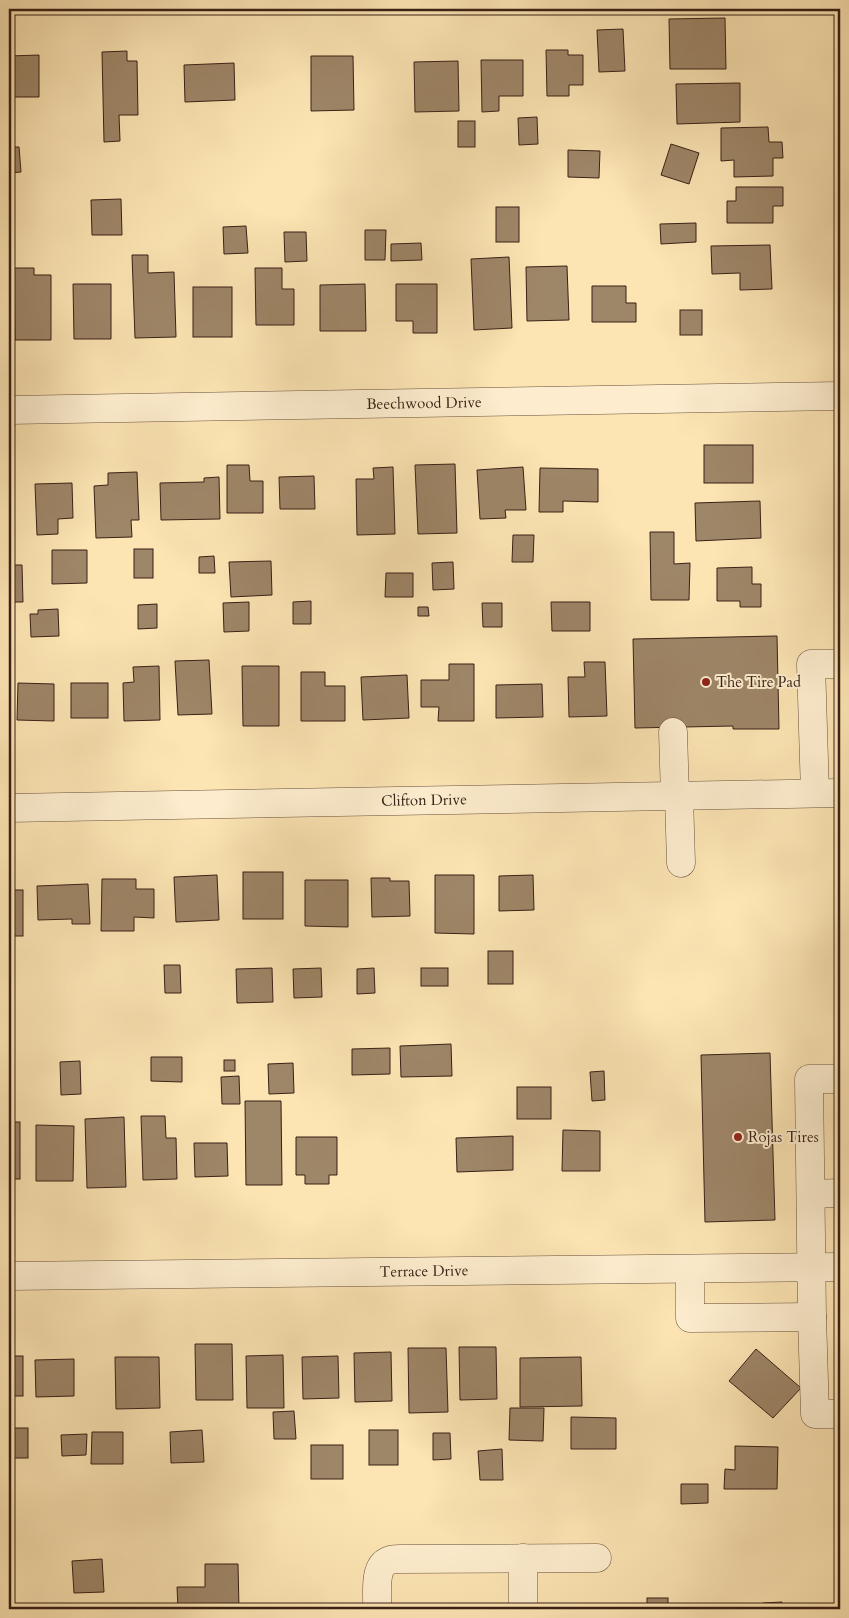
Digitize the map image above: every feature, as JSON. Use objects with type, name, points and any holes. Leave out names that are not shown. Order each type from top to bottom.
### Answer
[{"type":"street","name":"Beechwood Drive","points":[[9,410],[840,396]]},
{"type":"street","points":[[828,793],[811,664],[840,664]]},
{"type":"street","points":[[673,732],[681,863]]},
{"type":"street","name":"Clifton Drive","points":[[9,808],[828,793]]},
{"type":"street","points":[[840,1079],[809,1079],[815,1414],[840,1414]]},
{"type":"street","points":[[811,1194],[840,1193]]},
{"type":"street","name":"Terrace Drive","points":[[9,1276],[840,1267]]},
{"type":"street","points":[[690,1269],[690,1318],[812,1317]]},
{"type":"street","points":[[523,1609],[524,1558]]},
{"type":"street","points":[[378,1609],[378,1576],[380,1567],[388,1561],[400,1559],[597,1558]]},
{"type":"building","points":[[725,18],[726,69],[670,69],[669,19]]},
{"type":"building","points":[[623,29],[625,71],[599,72],[597,30]]},
{"type":"building","points":[[546,50],[568,50],[568,55],[583,55],[583,85],[569,85],[569,96],[547,96]]},
{"type":"building","points":[[127,51],[127,61],[137,61],[138,115],[119,115],[120,141],[104,142],[102,52]]},
{"type":"building","points":[[39,55],[39,97],[9,97],[9,56]]},
{"type":"building","points":[[311,56],[353,56],[354,110],[311,111]]},
{"type":"building","points":[[481,60],[523,60],[523,96],[499,96],[499,111],[482,112]]},
{"type":"building","points":[[458,61],[459,111],[415,112],[414,62]]},
{"type":"building","points":[[234,63],[235,100],[185,102],[184,65]]},
{"type":"building","points":[[740,83],[740,122],[677,124],[676,84]]},
{"type":"building","points":[[537,117],[538,144],[519,145],[518,118]]},
{"type":"building","points":[[458,121],[475,121],[475,147],[458,147]]},
{"type":"building","points":[[768,127],[769,142],[782,142],[783,158],[773,158],[773,176],[734,177],[734,160],[721,161],[721,128]]},
{"type":"building","points":[[671,144],[699,153],[689,184],[661,175]]},
{"type":"building","points":[[9,147],[19,147],[21,172],[9,173]]},
{"type":"building","points":[[568,150],[600,151],[599,178],[568,177]]},
{"type":"building","points":[[736,187],[783,187],[783,206],[773,206],[773,223],[727,223],[727,201],[736,201]]},
{"type":"building","points":[[121,199],[122,235],[92,235],[91,200]]},
{"type":"building","points":[[496,207],[519,207],[519,242],[496,242]]},
{"type":"building","points":[[696,223],[696,242],[661,244],[660,224]]},
{"type":"building","points":[[246,226],[248,253],[224,254],[223,227]]},
{"type":"building","points":[[365,230],[386,230],[385,260],[365,260]]},
{"type":"building","points":[[284,232],[306,232],[307,261],[285,262]]},
{"type":"building","points":[[421,243],[422,260],[391,261],[391,244]]},
{"type":"building","points":[[770,245],[772,289],[740,290],[740,273],[712,274],[711,246]]},
{"type":"building","points":[[132,255],[148,255],[148,273],[174,272],[176,337],[135,338]]},
{"type":"building","points":[[509,257],[512,328],[474,330],[471,259]]},
{"type":"building","points":[[567,266],[569,320],[527,321],[526,267]]},
{"type":"building","points":[[14,268],[34,268],[34,275],[51,275],[51,340],[15,340]]},
{"type":"building","points":[[255,268],[282,268],[282,289],[294,289],[294,325],[256,325]]},
{"type":"building","points":[[73,284],[111,284],[111,339],[74,339]]},
{"type":"building","points":[[365,284],[366,331],[320,331],[320,285]]},
{"type":"building","points":[[396,284],[437,284],[437,333],[413,333],[413,321],[396,321]]},
{"type":"building","points":[[592,286],[626,286],[626,303],[636,303],[636,322],[592,322]]},
{"type":"building","points":[[193,287],[232,287],[232,337],[193,337]]},
{"type":"building","points":[[680,310],[702,310],[702,335],[680,335]]},
{"type":"building","points":[[704,445],[753,445],[753,483],[704,483]]},
{"type":"building","points":[[455,464],[457,533],[418,534],[415,465]]},
{"type":"building","points":[[227,465],[249,465],[250,481],[263,481],[263,513],[227,513]]},
{"type":"building","points":[[393,467],[395,534],[357,535],[356,479],[374,479],[373,468]]},
{"type":"building","points":[[523,467],[526,510],[505,510],[506,518],[480,519],[477,470]]},
{"type":"building","points":[[540,468],[598,469],[598,502],[563,501],[563,512],[539,512]]},
{"type":"building","points":[[137,472],[139,520],[131,520],[132,537],[96,538],[94,486],[108,485],[108,473]]},
{"type":"building","points":[[314,476],[315,509],[280,509],[279,477]]},
{"type":"building","points":[[219,477],[220,519],[161,520],[160,483],[204,482],[204,478]]},
{"type":"building","points":[[72,483],[73,518],[58,519],[58,534],[37,535],[35,484]]},
{"type":"building","points":[[760,501],[761,538],[696,541],[695,503]]},
{"type":"building","points":[[650,532],[674,532],[674,564],[690,563],[689,600],[651,600]]},
{"type":"building","points":[[513,535],[534,535],[533,562],[512,562]]},
{"type":"building","points":[[134,549],[153,549],[153,578],[134,578]]},
{"type":"building","points":[[52,550],[87,550],[87,583],[52,584]]},
{"type":"building","points":[[214,556],[215,573],[199,573],[199,557]]},
{"type":"building","points":[[271,561],[272,595],[231,597],[229,562]]},
{"type":"building","points":[[453,562],[454,589],[433,590],[432,563]]},
{"type":"building","points":[[9,565],[22,565],[23,602],[9,602]]},
{"type":"building","points":[[752,567],[752,584],[761,584],[761,607],[740,607],[740,601],[717,601],[717,568]]},
{"type":"building","points":[[386,573],[413,573],[413,597],[385,597]]},
{"type":"building","points":[[311,601],[311,624],[293,624],[293,602]]},
{"type":"building","points":[[249,602],[249,631],[224,632],[223,603]]},
{"type":"building","points":[[551,602],[590,602],[590,631],[552,631]]},
{"type":"building","points":[[482,603],[502,603],[502,627],[483,627]]},
{"type":"building","points":[[157,604],[157,628],[138,629],[138,605]]},
{"type":"building","points":[[418,607],[428,607],[429,616],[418,616]]},
{"type":"building","points":[[58,609],[59,636],[31,637],[30,614],[38,614],[38,610]]},
{"type":"building","name":"The Tire Pad","points":[[777,636],[779,729],[733,729],[733,726],[635,728],[633,639]]},
{"type":"building","points":[[209,660],[212,714],[178,715],[175,661]]},
{"type":"building","points":[[584,662],[605,662],[607,716],[569,717],[568,677],[585,677]]},
{"type":"building","points":[[449,664],[474,664],[474,721],[438,721],[439,707],[421,707],[421,680],[449,680]]},
{"type":"building","points":[[159,666],[160,720],[124,721],[123,683],[134,682],[133,667]]},
{"type":"building","points":[[242,666],[279,666],[279,726],[243,726]]},
{"type":"building","points":[[301,672],[325,672],[325,686],[345,686],[345,721],[301,721]]},
{"type":"building","points":[[407,675],[409,718],[363,720],[361,677]]},
{"type":"building","points":[[18,683],[54,684],[54,721],[17,720]]},
{"type":"building","points":[[71,683],[108,683],[108,718],[71,718]]},
{"type":"building","points":[[542,684],[543,717],[496,718],[496,685]]},
{"type":"building","points":[[243,872],[283,872],[283,919],[243,919]]},
{"type":"building","points":[[217,875],[219,920],[176,922],[174,877]]},
{"type":"building","points":[[435,875],[474,875],[474,934],[435,933]]},
{"type":"building","points":[[533,875],[534,910],[499,911],[499,876]]},
{"type":"building","points":[[371,878],[409,881],[410,916],[372,917]]},
{"type":"building","points":[[102,879],[136,879],[136,889],[154,889],[154,918],[134,917],[134,931],[101,931]]},
{"type":"building","points":[[305,880],[348,880],[348,927],[305,926]]},
{"type":"building","points":[[88,884],[90,924],[72,924],[72,919],[38,920],[37,886]]},
{"type":"building","points":[[9,890],[23,890],[23,936],[9,936]]},
{"type":"building","points":[[488,951],[513,951],[513,984],[488,984]]},
{"type":"building","points":[[164,965],[180,965],[181,993],[165,993]]},
{"type":"building","points":[[272,968],[273,1002],[237,1003],[236,969]]},
{"type":"building","points":[[321,968],[322,997],[294,998],[293,969]]},
{"type":"building","points":[[374,968],[375,993],[357,994],[357,969]]},
{"type":"building","points":[[421,968],[448,968],[448,986],[421,986]]},
{"type":"building","points":[[451,1044],[452,1076],[401,1077],[400,1046]]},
{"type":"building","points":[[390,1048],[390,1074],[352,1075],[352,1049]]},
{"type":"building","name":"Rojas Tires","points":[[770,1053],[775,1220],[705,1222],[701,1055]]},
{"type":"building","points":[[151,1057],[182,1057],[182,1082],[151,1081]]},
{"type":"building","points":[[224,1060],[235,1060],[235,1071],[224,1071]]},
{"type":"building","points":[[80,1061],[81,1094],[61,1095],[60,1062]]},
{"type":"building","points":[[293,1063],[294,1093],[269,1094],[268,1064]]},
{"type":"building","points":[[604,1071],[605,1100],[592,1101],[590,1072]]},
{"type":"building","points":[[239,1076],[240,1104],[222,1104],[221,1077]]},
{"type":"building","points":[[517,1087],[551,1087],[551,1119],[517,1119]]},
{"type":"building","points":[[245,1101],[281,1101],[282,1185],[246,1185]]},
{"type":"building","points":[[141,1116],[165,1116],[166,1138],[176,1138],[177,1179],[143,1180]]},
{"type":"building","points":[[124,1117],[126,1187],[87,1188],[85,1119]]},
{"type":"building","points":[[9,1122],[20,1122],[20,1179],[9,1179]]},
{"type":"building","points":[[36,1125],[74,1126],[73,1181],[36,1181]]},
{"type":"building","points":[[563,1130],[600,1131],[600,1171],[562,1171]]},
{"type":"building","points":[[513,1136],[513,1170],[457,1172],[456,1138]]},
{"type":"building","points":[[296,1137],[337,1137],[337,1175],[329,1175],[329,1184],[305,1184],[305,1175],[296,1175]]},
{"type":"building","points":[[194,1143],[227,1143],[228,1176],[195,1177]]},
{"type":"building","points":[[195,1344],[232,1344],[233,1400],[196,1400]]},
{"type":"building","points":[[459,1347],[496,1347],[497,1399],[460,1400]]},
{"type":"building","points":[[408,1348],[446,1348],[448,1412],[409,1413]]},
{"type":"building","points":[[756,1349],[801,1388],[773,1418],[729,1381]]},
{"type":"building","points":[[391,1352],[392,1401],[355,1402],[354,1353]]},
{"type":"building","points":[[283,1355],[284,1408],[247,1408],[246,1356]]},
{"type":"building","points":[[9,1356],[23,1356],[23,1396],[9,1396]]},
{"type":"building","points":[[338,1356],[339,1398],[303,1399],[302,1357]]},
{"type":"building","points":[[115,1357],[159,1357],[160,1408],[116,1409]]},
{"type":"building","points":[[581,1357],[582,1406],[520,1407],[520,1358]]},
{"type":"building","points":[[74,1359],[74,1396],[36,1397],[35,1360]]},
{"type":"building","points":[[510,1408],[544,1408],[543,1441],[509,1440]]},
{"type":"building","points":[[294,1411],[296,1439],[274,1439],[273,1412]]},
{"type":"building","points":[[571,1417],[616,1418],[616,1449],[571,1449]]},
{"type":"building","points":[[9,1428],[28,1428],[28,1458],[9,1458]]},
{"type":"building","points":[[202,1430],[204,1462],[171,1463],[170,1432]]},
{"type":"building","points":[[369,1430],[398,1430],[398,1465],[369,1465]]},
{"type":"building","points":[[92,1432],[123,1432],[123,1464],[91,1464]]},
{"type":"building","points":[[433,1433],[450,1433],[451,1459],[433,1460]]},
{"type":"building","points":[[87,1434],[86,1455],[62,1456],[61,1435]]},
{"type":"building","points":[[311,1445],[343,1445],[343,1479],[311,1479]]},
{"type":"building","points":[[735,1446],[778,1447],[777,1489],[724,1489],[725,1469],[735,1470]]},
{"type":"building","points":[[502,1449],[503,1480],[480,1480],[478,1451]]},
{"type":"building","points":[[681,1484],[708,1484],[708,1503],[681,1504]]},
{"type":"building","points":[[102,1559],[104,1592],[74,1593],[72,1561]]},
{"type":"building","points":[[205,1564],[238,1564],[239,1609],[178,1609],[177,1587],[205,1587]]},
{"type":"building","points":[[647,1598],[668,1598],[668,1609],[647,1609]]},
{"type":"building","points":[[782,1602],[782,1609],[763,1609],[763,1603]]},
{"type":"place","name":"The Tire Pad","points":[[706,682]]},
{"type":"place","name":"Rojas Tires","points":[[738,1137]]}]
